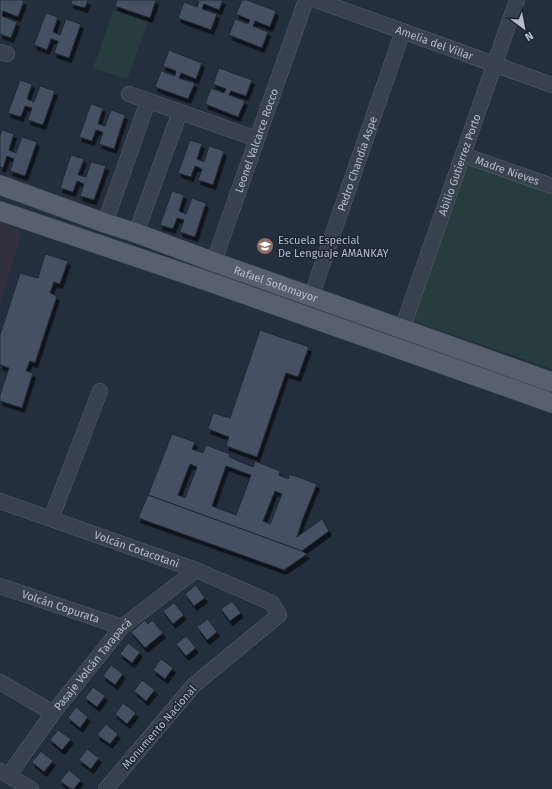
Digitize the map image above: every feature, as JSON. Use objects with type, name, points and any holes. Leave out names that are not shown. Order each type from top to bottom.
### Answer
[{"type":"main road","name":"Rafael Sotomayor","points":[[0,185],[104,223],[136,232],[214,262],[552,382]]},
{"type":"main road","name":"Rafael Sotomayor","points":[[0,211],[207,281],[552,403]]},
{"type":"street","name":"Leonel Valcarce Rocco","points":[[207,281],[306,0]]},
{"type":"street","name":"Amelia del Villar","points":[[316,0],[552,85]]},
{"type":"street","name":"Abilio Gutierrez Porto","points":[[402,329],[517,0]]},
{"type":"street","name":"Pedro Chandia Aspe","points":[[311,296],[403,31]]},
{"type":"street","points":[[130,94],[257,140]]},
{"type":"street","points":[[104,223],[148,101]]},
{"type":"street","points":[[136,232],[180,112]]},
{"type":"street","name":"Madre Nieves","points":[[463,155],[552,186]]},
{"type":"street","points":[[52,519],[100,391]]},
{"type":"street","name":"Volcán Cotacotani","points":[[0,501],[196,570],[272,603]]},
{"type":"street","name":"Pasaje Volcán Tarapacá","points":[[4,773],[122,627],[196,570]]},
{"type":"street","name":"Volcán Copurata","points":[[0,586],[122,627]]},
{"type":"street","name":"Monumento Nacional","points":[[106,789],[194,685],[279,614],[272,603]]},
{"type":"street","points":[[0,682],[53,713]]},
{"type":"street","points":[[4,773],[31,789]]},
{"type":"shaded area","points":[[0,222],[22,231],[0,304]]},
{"type":"green space","points":[[114,10],[148,22],[127,79],[93,68]]},
{"type":"green space","points":[[467,163],[552,193],[552,369],[411,320]]},
{"type":"building","points":[[0,0],[24,1],[18,17],[3,11],[2,16],[17,22],[11,38],[0,34]]},
{"type":"building","points":[[72,0],[88,0],[85,8],[71,4]]},
{"type":"building","points":[[117,0],[156,0],[150,18],[115,6]]},
{"type":"building","points":[[194,0],[223,0],[219,10],[204,4],[202,9],[217,14],[211,30],[178,18],[184,2],[197,7],[199,2]]},
{"type":"building","points":[[242,0],[247,0],[276,11],[270,27],[255,21],[253,26],[268,32],[262,48],[229,35],[235,19],[248,24],[250,20],[236,14]]},
{"type":"building","points":[[46,13],[58,17],[53,32],[60,35],[66,19],[81,24],[69,58],[54,53],[58,41],[51,39],[47,50],[34,45]]},
{"type":"building","points":[[169,50],[202,63],[196,79],[181,73],[179,78],[195,83],[188,99],[155,87],[161,71],[175,76],[176,71],[163,66]]},
{"type":"building","points":[[219,68],[252,80],[246,96],[231,91],[229,95],[245,101],[238,117],[205,104],[211,88],[224,93],[226,89],[213,84]]},
{"type":"building","points":[[20,80],[32,84],[27,99],[34,102],[40,86],[55,91],[43,125],[28,120],[32,108],[25,106],[21,117],[8,113]]},
{"type":"building","points":[[91,104],[103,108],[98,124],[105,126],[111,110],[125,115],[114,149],[99,144],[103,132],[96,130],[92,141],[79,137]]},
{"type":"building","points":[[2,130],[14,134],[9,150],[16,153],[22,137],[37,142],[25,176],[10,171],[14,159],[7,156],[3,168],[0,167],[0,135]]},
{"type":"building","points":[[190,140],[202,144],[197,159],[204,162],[209,146],[224,151],[213,185],[198,180],[202,169],[195,166],[191,177],[178,173]]},
{"type":"building","points":[[71,155],[84,159],[78,175],[86,177],[91,162],[106,166],[94,200],[80,196],[84,184],[77,181],[73,192],[60,188]]},
{"type":"building","points":[[172,191],[184,195],[179,211],[186,214],[192,198],[206,203],[195,237],[180,232],[184,220],[177,218],[173,229],[160,225]]},
{"type":"building","points":[[45,254],[68,261],[60,284],[54,282],[50,293],[57,296],[35,363],[30,361],[26,371],[33,373],[22,408],[0,401],[0,395],[9,368],[0,365],[0,335],[20,273],[38,278]]},
{"type":"building","points":[[260,330],[309,347],[298,377],[286,373],[257,457],[226,446],[229,437],[208,429],[213,413],[230,418]]},
{"type":"building","points":[[172,434],[195,442],[192,449],[203,453],[206,445],[230,454],[229,457],[253,467],[255,461],[280,471],[279,475],[288,479],[290,474],[317,484],[297,537],[322,519],[329,531],[302,551],[148,495]],"holes":[[[190,464],[197,467],[185,498],[178,495]],[[226,466],[251,475],[236,515],[212,506]],[[275,491],[282,494],[270,524],[263,521]]]},
{"type":"building","points":[[148,495],[307,554],[284,570],[138,518]]},
{"type":"building","points":[[196,585],[205,598],[194,606],[185,594]]},
{"type":"building","points":[[232,601],[241,613],[230,621],[221,609]]},
{"type":"building","points":[[174,603],[184,615],[173,624],[163,611]]},
{"type":"building","points":[[208,619],[217,632],[207,640],[197,627]]},
{"type":"building","points":[[145,620],[148,624],[152,620],[163,633],[145,648],[131,632]]},
{"type":"building","points":[[186,636],[196,648],[186,656],[176,644]]},
{"type":"building","points":[[128,643],[140,652],[132,663],[120,654]]},
{"type":"building","points":[[161,659],[173,668],[165,679],[153,670]]},
{"type":"building","points":[[111,665],[123,674],[115,685],[103,676]]},
{"type":"building","points":[[142,680],[155,690],[146,701],[134,691]]},
{"type":"building","points":[[93,687],[105,696],[97,707],[85,698]]},
{"type":"building","points":[[123,703],[136,713],[127,724],[115,714]]},
{"type":"building","points":[[76,707],[88,717],[80,728],[68,718]]},
{"type":"building","points":[[106,724],[118,734],[110,744],[97,735]]},
{"type":"building","points":[[58,730],[71,739],[62,750],[50,740]]},
{"type":"building","points":[[87,749],[99,758],[91,769],[79,760]]},
{"type":"building","points":[[41,751],[53,761],[44,772],[32,762]]},
{"type":"building","points":[[69,770],[81,780],[74,789],[71,789],[60,781]]},
{"type":"place","name":"Escuela Especial De Lenguaje AMANKAY","points":[[265,246]]}]
